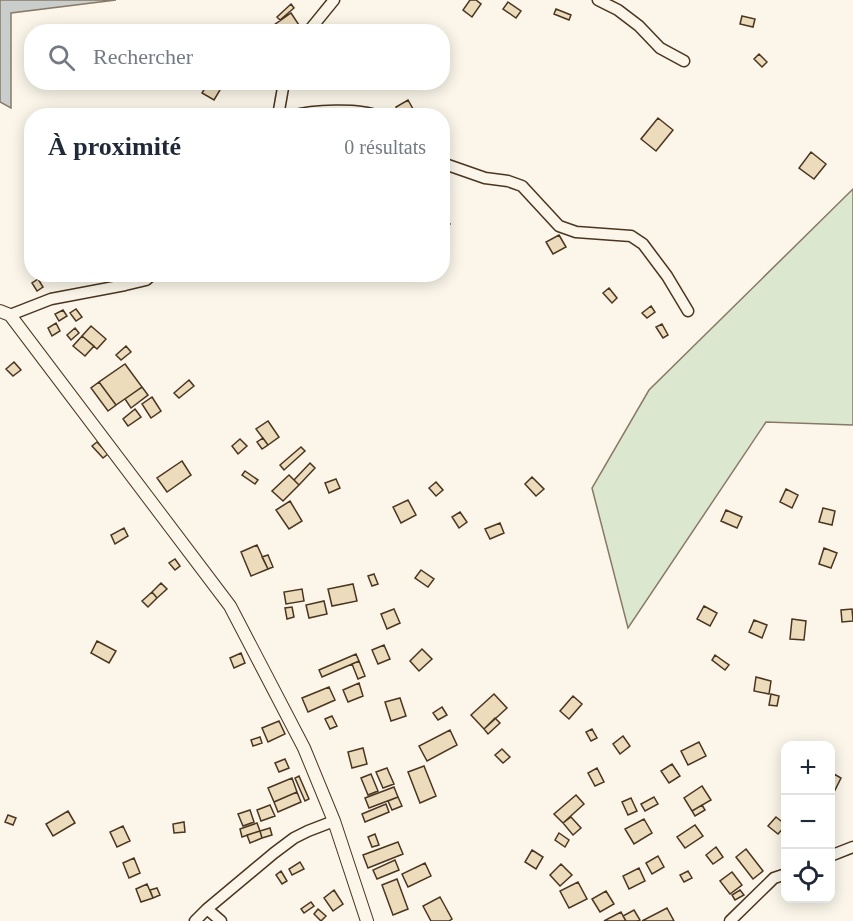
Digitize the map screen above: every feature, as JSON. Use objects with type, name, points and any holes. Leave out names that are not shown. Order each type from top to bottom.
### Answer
[{"type":"street","points":[[314,24],[334,0]]},
{"type":"street","points":[[598,0],[618,10],[639,26],[660,48],[684,62]]},
{"type":"street","points":[[279,108],[283,90]]},
{"type":"street","points":[[450,166],[485,178],[508,181],[522,186],[559,226],[576,231],[631,236],[643,244],[667,276],[687,311]]},
{"type":"street","points":[[138,282],[51,299],[5,313],[230,606],[304,748],[334,821],[367,921]]},
{"type":"street","points":[[195,921],[294,838],[334,821]]},
{"type":"street","points":[[835,854],[853,847]]},
{"type":"street","points":[[730,921],[774,878],[781,876]]},
{"type":"street","points":[[207,909],[221,921]]},
{"type":"green space","points":[[853,189],[853,425],[766,422],[628,628],[592,488],[649,390]]},
{"type":"shaded area","points":[[0,0],[116,0],[11,13],[11,108],[0,102]]},
{"type":"building","points":[[470,0],[476,0],[481,4],[472,17],[463,10]]},
{"type":"building","points":[[508,2],[521,11],[516,18],[503,9]]},
{"type":"building","points":[[291,4],[294,8],[280,20],[277,17]]},
{"type":"building","points":[[556,9],[571,15],[569,20],[554,14]]},
{"type":"building","points":[[291,13],[298,24],[275,24]]},
{"type":"building","points":[[742,16],[755,19],[753,27],[740,24]]},
{"type":"building","points":[[759,54],[767,62],[762,67],[754,59]]},
{"type":"building","points":[[204,90],[220,90],[214,100],[202,93]]},
{"type":"building","points":[[408,100],[412,108],[397,108]]},
{"type":"building","points":[[658,118],[673,130],[656,151],[641,139]]},
{"type":"building","points":[[811,152],[826,164],[814,179],[799,168]]},
{"type":"building","points":[[559,235],[566,247],[553,254],[546,242]]},
{"type":"building","points":[[40,282],[43,287],[37,291],[32,283]]},
{"type":"building","points":[[609,288],[617,298],[612,303],[603,293]]},
{"type":"building","points":[[651,306],[655,312],[647,318],[642,313]]},
{"type":"building","points":[[76,309],[82,317],[76,321],[70,313]]},
{"type":"building","points":[[63,310],[67,316],[59,321],[55,314]]},
{"type":"building","points":[[56,323],[60,331],[52,336],[48,328]]},
{"type":"building","points":[[662,324],[668,335],[663,338],[656,327]]},
{"type":"building","points":[[91,326],[106,339],[97,349],[82,336]]},
{"type":"building","points":[[75,328],[79,333],[71,340],[67,335]]},
{"type":"building","points":[[82,336],[94,346],[85,356],[73,346]]},
{"type":"building","points":[[126,346],[131,352],[121,360],[116,355]]},
{"type":"building","points":[[14,362],[21,370],[13,376],[6,369]]},
{"type":"building","points":[[125,364],[142,387],[116,405],[99,382]]},
{"type":"building","points":[[189,380],[194,386],[179,398],[174,393]]},
{"type":"building","points":[[99,382],[116,405],[108,411],[91,388]]},
{"type":"building","points":[[142,387],[148,395],[131,408],[125,399]]},
{"type":"building","points":[[152,397],[161,411],[151,418],[142,404]]},
{"type":"building","points":[[135,409],[141,417],[128,426],[123,419]]},
{"type":"building","points":[[268,421],[279,437],[268,445],[256,429]]},
{"type":"building","points":[[263,438],[268,445],[262,449],[257,442]]},
{"type":"building","points":[[240,439],[247,446],[238,454],[232,446]]},
{"type":"building","points":[[97,442],[108,454],[103,458],[92,446]]},
{"type":"building","points":[[301,447],[305,451],[284,470],[280,465]]},
{"type":"building","points":[[182,461],[191,475],[167,492],[157,478]]},
{"type":"building","points":[[310,463],[315,468],[299,485],[294,480]]},
{"type":"building","points":[[245,471],[258,480],[255,484],[242,475]]},
{"type":"building","points":[[289,475],[299,485],[283,501],[272,491]]},
{"type":"building","points":[[532,477],[544,489],[536,496],[525,484]]},
{"type":"building","points":[[336,479],[340,488],[329,493],[325,483]]},
{"type":"building","points":[[436,482],[443,490],[436,496],[429,488]]},
{"type":"building","points":[[786,489],[798,495],[792,508],[780,502]]},
{"type":"building","points":[[408,500],[416,515],[401,523],[393,507]]},
{"type":"building","points":[[290,501],[302,521],[289,529],[276,510]]},
{"type":"building","points":[[823,508],[835,511],[832,525],[819,522]]},
{"type":"building","points":[[726,510],[742,517],[737,528],[721,521]]},
{"type":"building","points":[[460,512],[467,522],[459,528],[452,517]]},
{"type":"building","points":[[500,523],[504,533],[490,539],[485,529]]},
{"type":"building","points":[[124,528],[128,536],[115,544],[111,535]]},
{"type":"building","points":[[257,545],[268,569],[251,576],[241,552]]},
{"type":"building","points":[[824,548],[837,553],[831,568],[819,564]]},
{"type":"building","points":[[268,555],[273,567],[268,569],[262,557]]},
{"type":"building","points":[[175,559],[180,566],[175,570],[169,563]]},
{"type":"building","points":[[421,570],[434,579],[428,587],[415,578]]},
{"type":"building","points":[[374,574],[378,584],[372,586],[368,576]]},
{"type":"building","points":[[161,583],[167,589],[157,598],[152,592]]},
{"type":"building","points":[[353,584],[357,601],[332,606],[328,589]]},
{"type":"building","points":[[302,589],[304,601],[286,604],[284,592]]},
{"type":"building","points":[[152,592],[157,598],[148,607],[142,601]]},
{"type":"building","points":[[324,601],[327,614],[309,618],[306,605]]},
{"type":"building","points":[[704,606],[717,613],[710,626],[697,619]]},
{"type":"building","points":[[292,607],[294,617],[287,619],[285,608]]},
{"type":"building","points":[[394,609],[400,623],[387,629],[381,614]]},
{"type":"building","points":[[852,609],[853,621],[842,622],[841,610]]},
{"type":"building","points":[[792,619],[806,621],[804,640],[790,639]]},
{"type":"building","points":[[754,620],[767,625],[762,638],[749,632]]},
{"type":"building","points":[[97,641],[116,651],[109,663],[91,653]]},
{"type":"building","points":[[384,645],[390,659],[378,664],[372,650]]},
{"type":"building","points":[[422,649],[432,659],[419,671],[410,661]]},
{"type":"building","points":[[241,653],[245,663],[234,668],[230,658]]},
{"type":"building","points":[[356,654],[359,661],[322,677],[319,670]]},
{"type":"building","points":[[715,655],[729,665],[725,670],[712,660]]},
{"type":"building","points":[[359,661],[365,676],[358,679],[352,664]]},
{"type":"building","points":[[756,677],[771,681],[769,694],[754,691]]},
{"type":"building","points":[[359,683],[363,696],[348,702],[343,690]]},
{"type":"building","points":[[329,687],[335,700],[308,712],[302,698]]},
{"type":"building","points":[[494,694],[507,708],[484,729],[471,715]]},
{"type":"building","points":[[771,694],[779,696],[777,706],[769,705]]},
{"type":"building","points":[[573,696],[582,704],[569,719],[560,711]]},
{"type":"building","points":[[400,698],[406,716],[391,721],[385,702]]},
{"type":"building","points":[[442,707],[447,715],[438,720],[433,713]]},
{"type":"building","points":[[332,716],[337,726],[330,729],[325,719]]},
{"type":"building","points":[[495,718],[500,723],[488,734],[484,729]]},
{"type":"building","points":[[279,721],[285,734],[268,742],[262,728]]},
{"type":"building","points":[[592,729],[597,738],[591,741],[586,732]]},
{"type":"building","points":[[450,730],[457,745],[427,761],[419,746]]},
{"type":"building","points":[[623,736],[630,746],[620,754],[613,744]]},
{"type":"building","points":[[260,737],[262,743],[253,746],[251,740]]},
{"type":"building","points":[[699,742],[706,756],[688,765],[681,751]]},
{"type":"building","points":[[363,748],[367,764],[352,768],[348,752]]},
{"type":"building","points":[[502,749],[510,757],[503,763],[495,755]]},
{"type":"building","points":[[285,759],[289,768],[279,772],[275,763]]},
{"type":"building","points":[[672,764],[680,776],[669,783],[661,771]]},
{"type":"building","points":[[424,766],[436,796],[420,803],[408,772]]},
{"type":"building","points":[[387,768],[394,784],[383,788],[376,772]]},
{"type":"building","points":[[597,768],[604,782],[595,786],[588,773]]},
{"type":"building","points":[[371,774],[378,791],[368,795],[361,778]]},
{"type":"building","points":[[835,775],[841,778],[835,790]]},
{"type":"building","points":[[299,776],[309,799],[305,801],[295,778]]},
{"type":"building","points":[[292,778],[297,792],[274,802],[268,788]]},
{"type":"building","points":[[702,786],[711,800],[692,811],[684,798]]},
{"type":"building","points":[[394,787],[398,797],[369,808],[365,798]]},
{"type":"building","points":[[297,792],[301,802],[278,812],[274,802]]},
{"type":"building","points":[[576,795],[584,804],[563,823],[554,814]]},
{"type":"building","points":[[398,797],[402,806],[392,810],[388,801]]},
{"type":"building","points":[[654,797],[658,804],[645,811],[641,804]]},
{"type":"building","points":[[631,798],[637,811],[628,815],[622,802]]},
{"type":"building","points":[[386,804],[389,812],[365,822],[362,814]]},
{"type":"building","points":[[270,805],[275,816],[261,821],[257,810]]},
{"type":"building","points":[[702,805],[705,810],[695,816],[692,811]]},
{"type":"building","points":[[250,810],[254,822],[243,826],[238,814]]},
{"type":"building","points":[[68,811],[75,823],[53,836],[46,824]]},
{"type":"building","points":[[8,815],[16,818],[13,825],[5,822]]},
{"type":"building","points":[[571,817],[581,828],[573,835],[563,823]]},
{"type":"building","points":[[776,817],[781,821],[781,831],[778,834],[768,826]]},
{"type":"building","points":[[644,819],[652,833],[634,844],[625,829]]},
{"type":"building","points":[[184,822],[185,832],[174,833],[173,824]]},
{"type":"building","points":[[257,823],[260,831],[242,837],[240,829]]},
{"type":"building","points":[[695,825],[703,836],[685,848],[677,837]]},
{"type":"building","points":[[123,826],[130,841],[117,847],[110,832]]},
{"type":"building","points":[[270,828],[272,835],[262,838],[260,831]]},
{"type":"building","points":[[260,831],[262,838],[250,843],[247,835]]},
{"type":"building","points":[[559,833],[569,840],[565,847],[555,840]]},
{"type":"building","points":[[375,834],[379,845],[372,847],[368,837]]},
{"type":"building","points":[[398,842],[403,854],[368,868],[363,855]]},
{"type":"building","points":[[716,847],[723,857],[713,864],[706,855]]},
{"type":"building","points":[[746,849],[763,871],[753,879],[736,857]]},
{"type":"building","points":[[532,850],[543,857],[536,869],[525,862]]},
{"type":"building","points":[[658,856],[664,867],[652,874],[646,863]]},
{"type":"building","points":[[134,858],[140,873],[129,878],[123,863]]},
{"type":"building","points":[[395,860],[399,870],[377,879],[373,870]]},
{"type":"building","points":[[300,862],[304,869],[292,875],[289,869]]},
{"type":"building","points":[[425,863],[431,876],[408,887],[402,874]]},
{"type":"building","points":[[561,864],[572,875],[560,886],[550,875]]},
{"type":"building","points":[[639,868],[645,881],[629,889],[623,876]]},
{"type":"building","points":[[281,871],[287,881],[282,884],[276,875]]},
{"type":"building","points":[[688,871],[692,878],[684,882],[680,875]]},
{"type":"building","points":[[732,872],[742,885],[730,894],[720,881]]},
{"type":"building","points":[[397,879],[408,909],[393,915],[382,885]]},
{"type":"building","points":[[578,882],[587,899],[569,908],[560,891]]},
{"type":"building","points":[[147,884],[153,898],[141,902],[136,889]]},
{"type":"building","points":[[157,888],[160,895],[153,898],[150,890]]},
{"type":"building","points":[[334,890],[343,904],[333,911],[324,898]]},
{"type":"building","points":[[740,890],[744,895],[735,900],[732,895]]},
{"type":"building","points":[[606,891],[614,904],[600,912],[592,899]]},
{"type":"building","points":[[440,897],[452,919],[431,921],[423,906]]},
{"type":"building","points":[[311,902],[314,906],[304,913],[301,909]]},
{"type":"building","points":[[667,908],[674,921],[642,921]]},
{"type":"building","points":[[318,909],[326,916],[321,921],[314,914]]},
{"type":"building","points":[[634,910],[640,920],[626,921],[623,916]]},
{"type":"building","points":[[621,912],[626,921],[604,921]]}]
